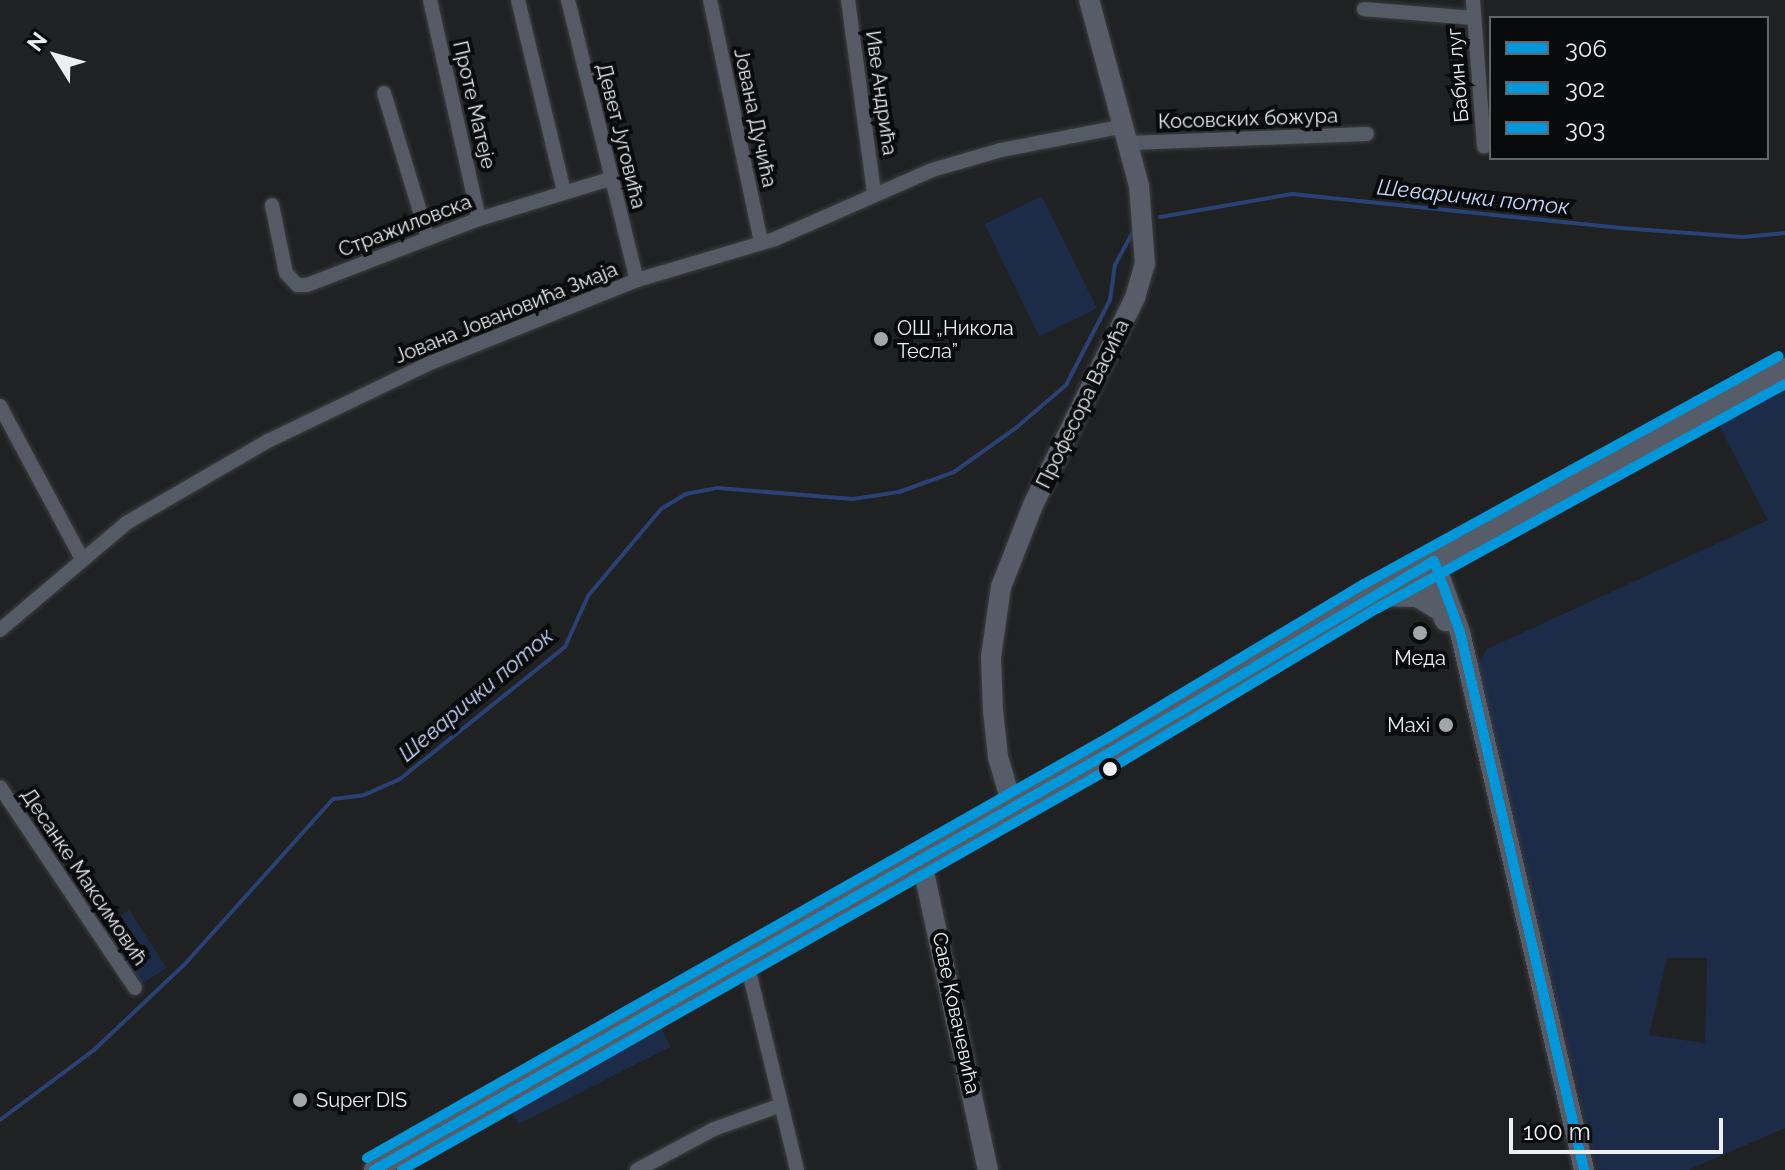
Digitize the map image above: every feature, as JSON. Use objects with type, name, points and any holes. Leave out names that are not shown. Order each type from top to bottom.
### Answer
[{"type":"main road","name":"Професора Васића","points":[[1013,808],[993,710],[995,620],[1033,505],[1140,283],[1145,238],[1127,135],[1089,0]]},
{"type":"main road","points":[[374,1170],[1013,808],[1466,542],[1785,368]]},
{"type":"main road","points":[[1446,605],[1451,568],[1466,542]]},
{"type":"main road","points":[[1428,564],[1446,605],[1462,658],[1584,1170]]},
{"type":"main road","points":[[1371,596],[1417,597],[1446,605]]},
{"type":"main road","name":"Саве Ковачевића","points":[[921,858],[988,1170]]},
{"type":"street","name":"Проте Матеје","points":[[430,0],[479,219]]},
{"type":"street","points":[[518,0],[564,191]]},
{"type":"street","name":"Девет Југовића","points":[[568,0],[637,280]]},
{"type":"street","name":"Јована Дучића","points":[[710,0],[761,243]]},
{"type":"street","name":"Иве Андрића","points":[[848,0],[874,192]]},
{"type":"street","name":"Бабин луг","points":[[1473,0],[1484,147]]},
{"type":"street","points":[[1364,9],[1473,18]]},
{"type":"street","points":[[384,93],[428,238]]},
{"type":"street","name":"Косовских божура","points":[[1127,135],[1367,134]]},
{"type":"street","name":"Јована Јовановића Змаја","points":[[0,630],[136,517],[268,441],[517,325],[637,280],[761,243],[874,192],[1001,150],[1127,135]]},
{"type":"street","name":"Стражиловска","points":[[272,205],[286,273],[297,285],[479,219],[610,179]]},
{"type":"street","points":[[0,406],[82,559]]},
{"type":"street","name":"Десанке Максимовић","points":[[0,787],[135,988]]},
{"type":"street","points":[[746,959],[797,1170]]},
{"type":"street","points":[[637,1170],[714,1129],[781,1105]]},
{"type":"shaded area","points":[[1042,196],[1097,308],[1039,336],[984,224]]},
{"type":"shaded area","points":[[1785,380],[1785,1128],[1688,1170],[1597,1170],[1477,666],[1487,649],[1768,520],[1716,420]],"holes":[[[1667,958],[1707,958],[1705,1043],[1649,1035]]]},
{"type":"shaded area","points":[[129,910],[167,968],[137,987],[100,929]]},
{"type":"shaded area","points":[[657,1020],[671,1047],[518,1124],[505,1098]]},
{"type":"waterway","name":"Шеварички поток","points":[[1160,217],[1292,194],[1621,228],[1743,237],[1785,233]]},
{"type":"waterway","name":"Шеварички поток","points":[[0,1120],[94,1050],[184,965],[333,799],[364,795],[400,779],[565,647],[588,596],[661,509],[686,494],[717,488],[853,499],[899,492],[954,472],[1017,427],[1066,385],[1110,300],[1115,265],[1135,228]]},
{"type":"transit line","name":"303","points":[[367,1158],[1109,737],[1364,584],[1778,356]]},
{"type":"transit line","name":"302","points":[[402,1170],[1123,761],[1378,608],[1785,384]]},
{"type":"transit line","name":"306","points":[[374,1170],[1116,749],[1434,561],[1460,632],[1584,1170]]},
{"type":"place","name":"ОШ „Никола Тесла”","points":[[881,339]]},
{"type":"place","name":"Меда","points":[[1420,633]]},
{"type":"place","name":"Maxi","points":[[1446,725]]},
{"type":"place","name":"Super DIS","points":[[300,1100]]}]
